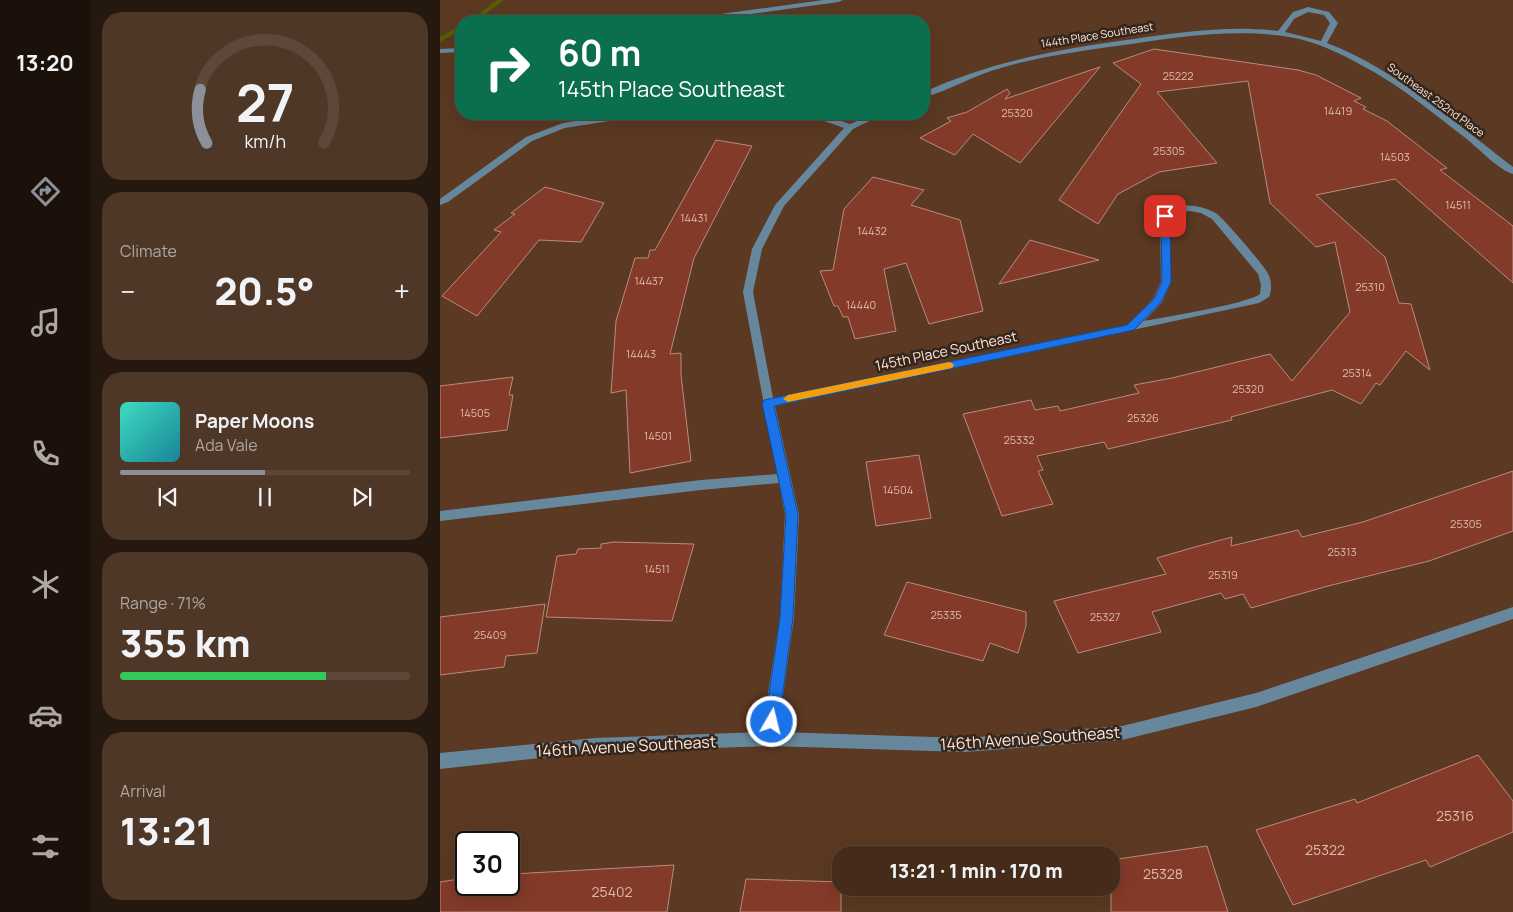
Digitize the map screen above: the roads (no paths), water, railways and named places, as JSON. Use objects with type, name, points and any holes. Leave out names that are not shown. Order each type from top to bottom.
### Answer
[{"type":"street","points":[[729,15],[839,0]]},
{"type":"street","points":[[1280,34],[1292,16],[1313,10],[1325,11],[1332,17],[1334,23],[1319,42]]},
{"type":"street","name":"144th Place Southeast","points":[[930,92],[998,66],[1070,51],[1196,33],[1248,32],[1280,34],[1319,42]]},
{"type":"street","name":"Southeast 252nd Place","points":[[1319,42],[1355,58],[1397,83],[1513,171]]},
{"type":"street","points":[[440,51],[455,50]]},
{"type":"street","points":[[442,204],[529,140],[563,126],[599,120]]},
{"type":"street","points":[[830,120],[850,127]]},
{"type":"street","points":[[769,739],[787,617],[792,515],[768,403],[748,292],[757,249],[780,205],[850,127],[866,120]]},
{"type":"street","name":"145th Place Southeast","points":[[768,403],[1131,328],[1259,300],[1265,295],[1264,273],[1215,217],[1204,211],[1190,208],[1171,211],[1165,216],[1166,282],[1158,300],[1131,328]]},
{"type":"street","points":[[440,516],[701,485],[784,478]]},
{"type":"street","name":"146th Avenue Southeast","points":[[440,761],[595,745],[769,739],[965,745],[1122,734],[1256,700],[1513,613]]},
{"type":"waterway","points":[[480,15],[501,0]]},
{"type":"waterway","points":[[440,40],[455,31]]}]
